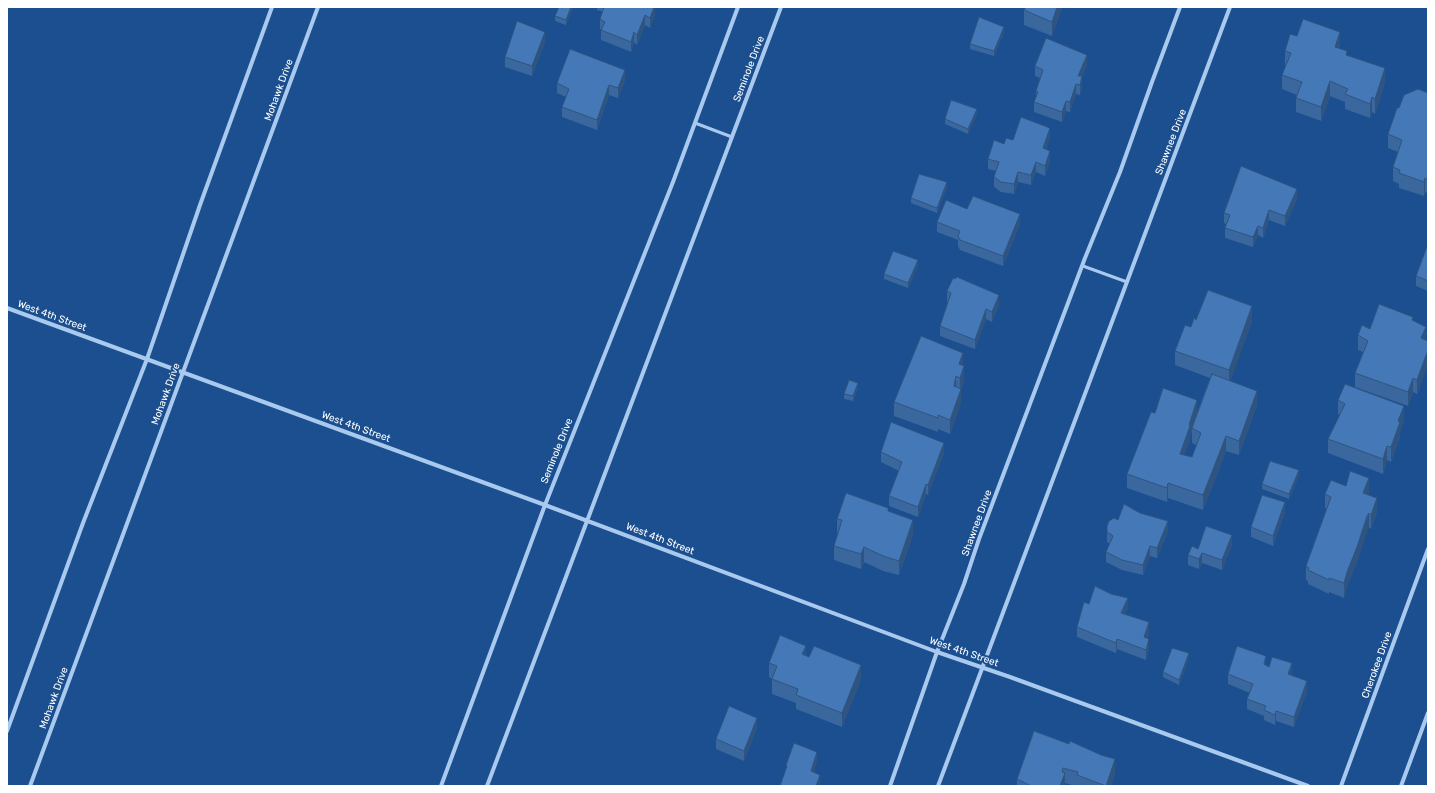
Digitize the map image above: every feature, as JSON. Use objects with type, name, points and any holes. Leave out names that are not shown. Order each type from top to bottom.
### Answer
[{"type":"street","points":[[7,731],[147,359],[200,206],[272,7]]},
{"type":"street","name":"Mohawk Drive","points":[[30,786],[318,7]]},
{"type":"street","name":"Seminole Drive","points":[[441,786],[545,505],[695,124],[738,7]]},
{"type":"street","name":"Seminole Drive","points":[[487,786],[586,520],[781,7]]},
{"type":"street","name":"Shawnee Drive","points":[[890,786],[937,652],[1120,172],[1180,7]]},
{"type":"street","name":"Shawnee Drive","points":[[938,786],[1230,7]]},
{"type":"street","name":"West 4th Street","points":[[7,308],[183,371],[586,520],[937,652],[1308,786]]},
{"type":"street","name":"Cherokee Drive","points":[[1341,786],[1428,549]]},
{"type":"street","points":[[1401,786],[1428,713]]},
{"type":"lane","points":[[695,124],[732,137]]},
{"type":"lane","points":[[1083,266],[1127,282]]},
{"type":"building","points":[[559,7],[571,7],[566,20],[555,16]]},
{"type":"building","points":[[604,7],[654,7],[650,18],[645,15],[637,35],[634,32],[631,42],[601,30],[605,22],[600,19]]},
{"type":"building","points":[[1026,7],[1057,7],[1052,22],[1024,10]]},
{"type":"building","points":[[979,17],[1004,27],[994,51],[970,44]]},
{"type":"building","points":[[1303,19],[1340,32],[1335,47],[1347,51],[1346,55],[1385,68],[1375,99],[1372,97],[1370,104],[1345,94],[1348,89],[1330,81],[1321,107],[1296,98],[1302,82],[1282,75],[1291,53],[1285,51],[1290,34],[1297,36]]},
{"type":"building","points":[[517,21],[545,32],[532,66],[505,57]]},
{"type":"building","points":[[1046,38],[1087,55],[1078,76],[1082,76],[1080,85],[1076,84],[1070,102],[1066,101],[1062,112],[1034,102],[1043,70],[1035,66]]},
{"type":"building","points":[[570,49],[625,70],[618,88],[609,85],[597,120],[562,107],[569,89],[557,83]]},
{"type":"building","points":[[1418,89],[1428,93],[1428,180],[1425,178],[1424,182],[1399,173],[1400,170],[1393,167],[1402,140],[1388,134],[1397,108],[1399,108],[1404,95]]},
{"type":"building","points":[[951,100],[977,109],[968,129],[945,119]]},
{"type":"building","points":[[1021,117],[1050,128],[1043,148],[1050,151],[1045,166],[1036,162],[1031,175],[1018,172],[1014,184],[1001,182],[994,177],[999,162],[988,159],[994,140],[1004,144],[1006,138],[1013,140]]},
{"type":"building","points":[[1241,166],[1297,189],[1285,216],[1269,210],[1263,228],[1258,226],[1253,237],[1225,228],[1230,215],[1224,213]]},
{"type":"building","points":[[919,174],[947,182],[937,208],[911,198]]},
{"type":"building","points":[[973,196],[1020,214],[1003,256],[960,240],[958,236],[960,231],[937,222],[946,200],[967,209]]},
{"type":"building","points":[[1428,244],[1428,281],[1416,276]]},
{"type":"building","points":[[893,251],[918,260],[908,283],[884,274]]},
{"type":"building","points":[[957,277],[999,295],[992,312],[986,309],[975,340],[940,326],[951,293],[947,291],[953,278],[955,279]]},
{"type":"building","points":[[1208,290],[1252,306],[1229,370],[1175,351],[1185,325],[1191,327],[1194,318],[1196,320]]},
{"type":"building","points":[[1379,304],[1413,317],[1412,320],[1426,327],[1421,338],[1428,341],[1428,350],[1417,380],[1413,378],[1408,392],[1355,373],[1368,341],[1358,335],[1362,325],[1370,329]]},
{"type":"building","points":[[921,336],[963,353],[959,364],[964,366],[960,378],[956,376],[954,386],[961,389],[950,420],[938,415],[938,418],[894,402]]},
{"type":"building","points":[[1212,374],[1257,391],[1239,441],[1226,436],[1203,495],[1168,483],[1167,488],[1127,474],[1151,412],[1155,413],[1163,388],[1197,400],[1180,454],[1192,457],[1201,433],[1192,428]]},
{"type":"building","points":[[849,380],[858,383],[853,396],[844,394]]},
{"type":"building","points":[[1345,384],[1404,406],[1391,447],[1387,446],[1383,459],[1328,439],[1345,404],[1338,400]]},
{"type":"building","points":[[891,422],[944,443],[928,485],[926,484],[918,507],[889,496],[902,462],[881,452]]},
{"type":"building","points":[[1270,461],[1299,470],[1289,494],[1262,484]]},
{"type":"building","points":[[1350,471],[1369,478],[1363,493],[1377,498],[1371,515],[1369,513],[1367,516],[1344,583],[1329,578],[1329,580],[1308,570],[1309,568],[1306,566],[1331,497],[1325,494],[1331,480],[1346,486]]},
{"type":"building","points":[[846,493],[888,508],[888,511],[913,520],[899,561],[883,556],[864,547],[861,554],[834,546],[842,520],[837,519]]},
{"type":"building","points":[[1262,495],[1285,502],[1273,536],[1251,527]]},
{"type":"building","points":[[1124,504],[1140,513],[1168,521],[1157,548],[1150,546],[1143,565],[1122,560],[1106,552],[1113,536],[1107,532],[1107,526],[1109,521],[1114,518],[1118,520]]},
{"type":"building","points":[[1206,526],[1232,535],[1222,560],[1202,553],[1199,559],[1188,555],[1192,546],[1198,549]]},
{"type":"building","points":[[1095,586],[1111,594],[1128,598],[1121,613],[1149,622],[1144,637],[1149,639],[1146,650],[1117,639],[1116,643],[1077,627],[1084,602],[1089,604]]},
{"type":"building","points":[[780,635],[806,646],[802,654],[809,657],[814,646],[861,665],[842,713],[796,695],[798,689],[772,679],[777,666],[769,663]]},
{"type":"building","points":[[1237,646],[1266,656],[1264,664],[1269,667],[1272,657],[1292,663],[1288,674],[1307,681],[1294,717],[1276,711],[1275,715],[1264,710],[1266,706],[1247,699],[1253,684],[1228,674]]},
{"type":"building","points":[[1172,648],[1189,653],[1179,680],[1163,672]]},
{"type":"building","points":[[729,706],[757,718],[744,751],[716,739]]},
{"type":"building","points":[[1034,731],[1069,744],[1070,741],[1101,755],[1115,759],[1106,786],[1077,775],[1078,772],[1063,768],[1062,772],[1065,773],[1060,786],[1031,786],[1017,779]]},
{"type":"building","points":[[794,743],[817,752],[811,771],[820,775],[816,786],[780,786]]}]
